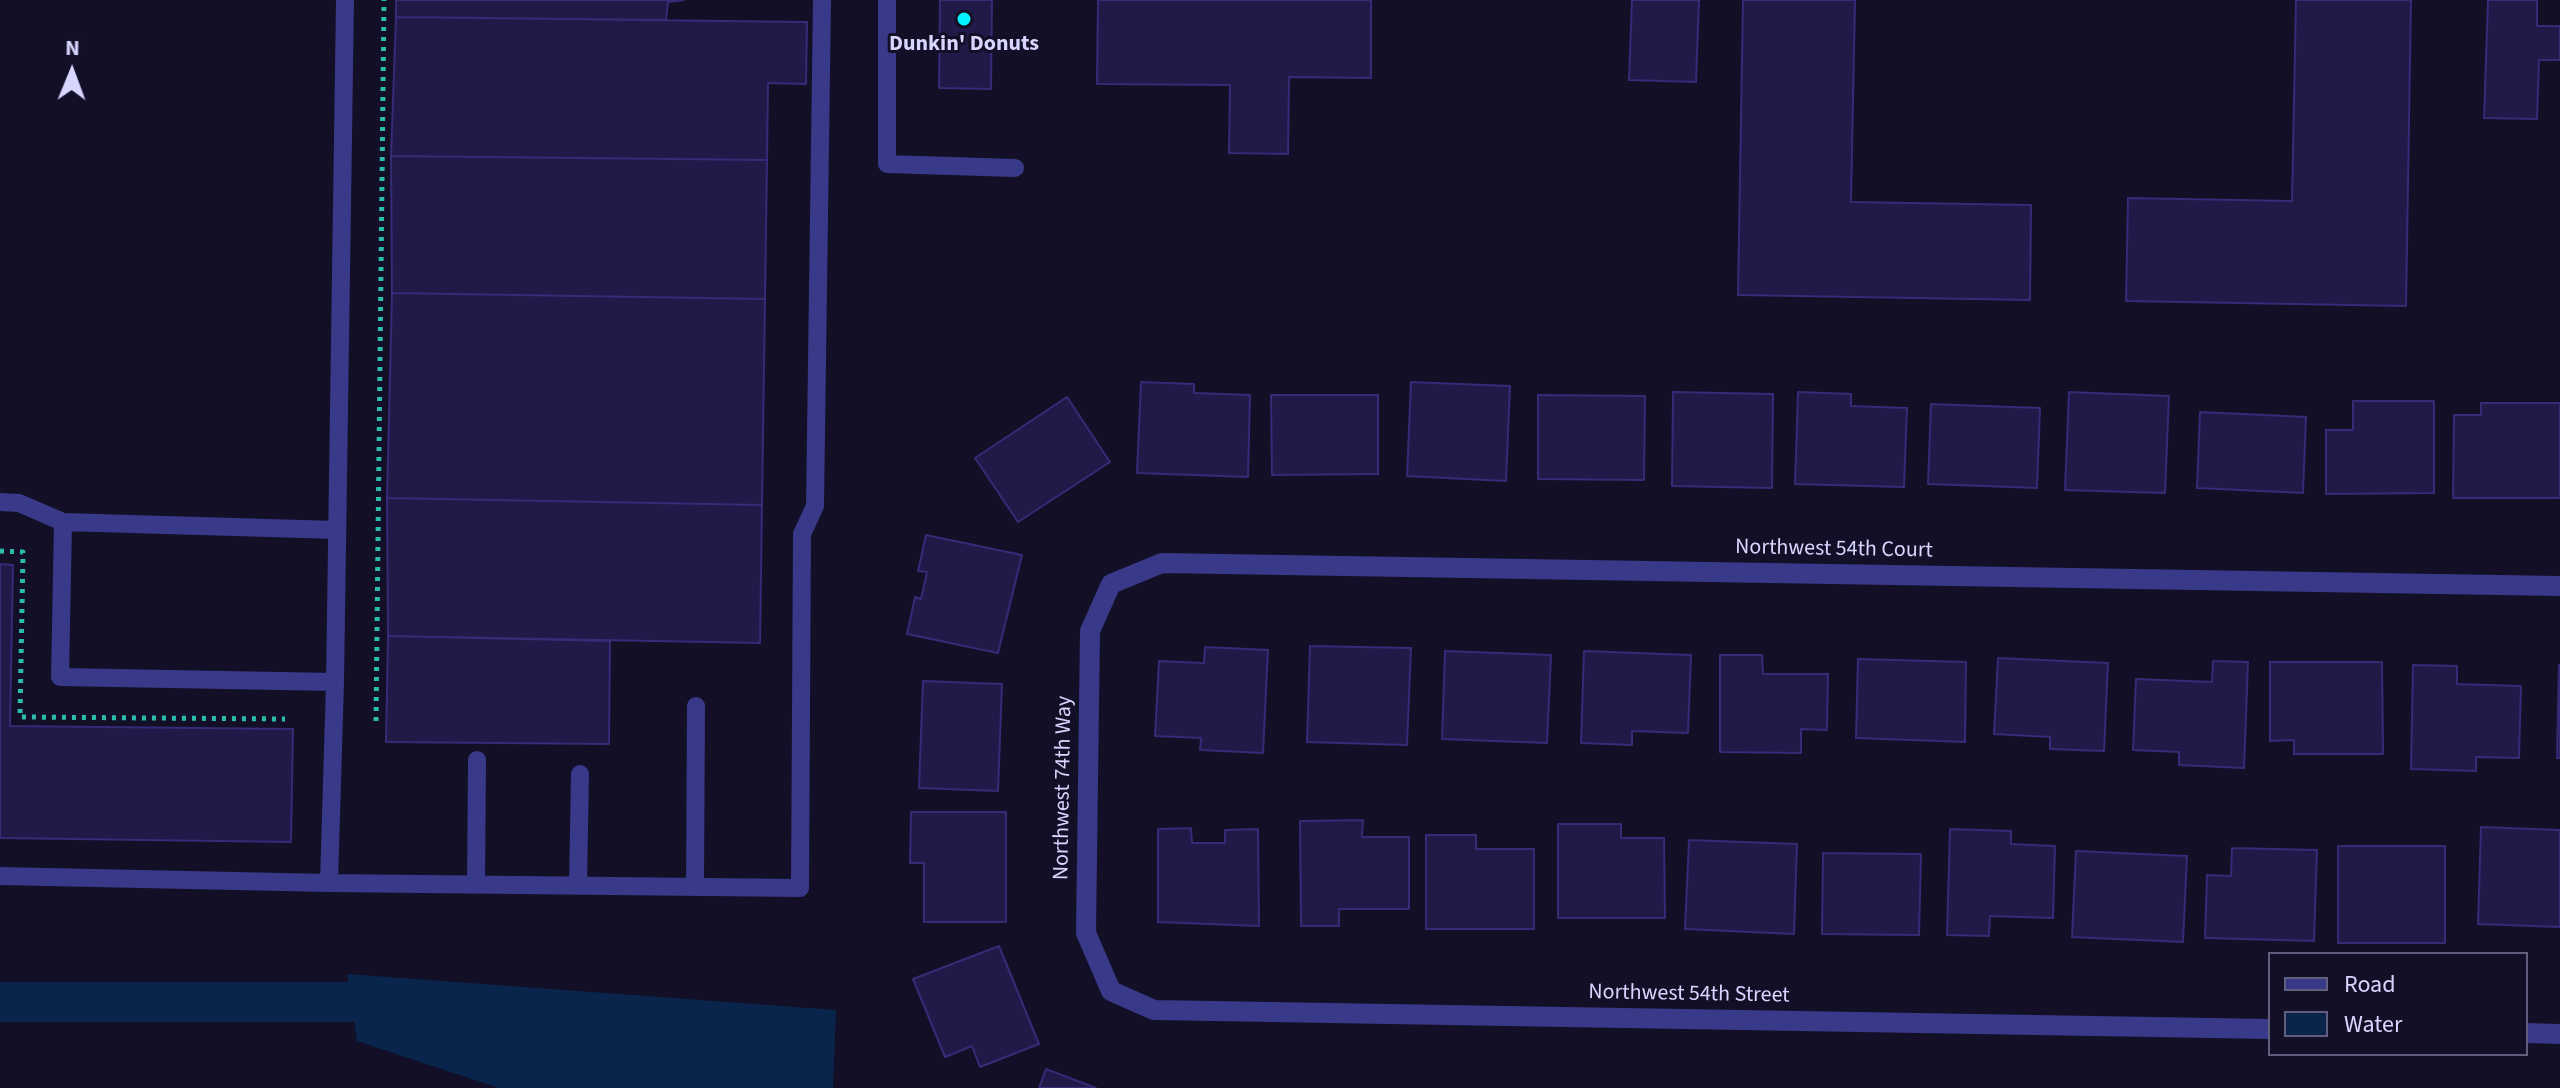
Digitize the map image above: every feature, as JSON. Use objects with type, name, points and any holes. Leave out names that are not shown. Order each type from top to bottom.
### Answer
[{"type":"street","name":"Northwest 54th Court","points":[[1111,584],[1162,563],[2560,586]]},
{"type":"street","name":"Northwest 74th Way","points":[[1111,584],[1090,631],[1086,933],[1111,991]]},
{"type":"street","name":"Northwest 54th Street","points":[[1111,991],[1154,1010],[2268,1029]]},
{"type":"street","points":[[2528,1033],[2560,1034]]},
{"type":"lane","points":[[329,883],[345,0]]},
{"type":"lane","points":[[0,876],[800,888],[802,534],[815,506],[822,0]]},
{"type":"lane","points":[[887,0],[887,164],[1015,168]]},
{"type":"lane","points":[[0,502],[19,503],[63,522],[337,530]]},
{"type":"lane","points":[[63,522],[60,677],[335,682]]},
{"type":"lane","points":[[695,887],[696,706]]},
{"type":"lane","points":[[476,884],[477,760]]},
{"type":"lane","points":[[578,885],[580,774]]},
{"type":"path","points":[[376,721],[384,0]]},
{"type":"water","points":[[347,974],[836,1010],[833,1088],[499,1088],[357,1041]]},
{"type":"building","points":[[396,0],[684,0],[668,2],[666,20],[396,17]]},
{"type":"building","points":[[940,0],[992,0],[991,89],[939,88]]},
{"type":"building","points":[[1098,0],[1371,0],[1371,78],[1289,77],[1288,154],[1229,153],[1230,85],[1097,84]]},
{"type":"building","points":[[1632,0],[1699,0],[1696,82],[1629,80]]},
{"type":"building","points":[[1743,0],[1855,0],[1851,202],[2031,205],[2030,300],[1738,295]]},
{"type":"building","points":[[2296,0],[2411,0],[2406,306],[2126,301],[2128,198],[2292,201]]},
{"type":"building","points":[[2488,0],[2537,0],[2537,26],[2560,26],[2560,60],[2539,60],[2537,119],[2484,118]]},
{"type":"building","points":[[396,17],[807,22],[806,84],[768,83],[767,160],[391,156]]},
{"type":"building","points":[[391,156],[767,160],[765,299],[392,293]]},
{"type":"building","points":[[392,293],[765,299],[762,505],[387,498]]},
{"type":"building","points":[[1141,382],[1194,384],[1194,393],[1250,395],[1248,477],[1137,473]]},
{"type":"building","points":[[1411,382],[1510,386],[1506,481],[1407,476]]},
{"type":"building","points":[[1673,392],[1773,394],[1772,488],[1672,486]]},
{"type":"building","points":[[1798,392],[1851,394],[1851,406],[1907,408],[1904,487],[1795,484]]},
{"type":"building","points":[[2069,392],[2169,396],[2165,493],[2065,490]]},
{"type":"building","points":[[1271,395],[1378,395],[1378,474],[1272,475]]},
{"type":"building","points":[[1538,395],[1645,396],[1644,480],[1538,479]]},
{"type":"building","points":[[1067,397],[1110,462],[1018,522],[975,458]]},
{"type":"building","points":[[2353,401],[2434,401],[2434,493],[2326,494],[2326,430],[2353,430]]},
{"type":"building","points":[[2481,403],[2560,403],[2560,498],[2453,498],[2454,415],[2481,415]]},
{"type":"building","points":[[1931,404],[2040,408],[2037,488],[1928,484]]},
{"type":"building","points":[[2200,412],[2306,417],[2303,493],[2197,488]]},
{"type":"building","points":[[387,498],[762,505],[760,643],[388,636]]},
{"type":"building","points":[[926,535],[1022,555],[998,653],[907,634],[915,597],[921,599],[927,572],[918,571]]},
{"type":"building","points":[[0,564],[13,565],[10,726],[293,729],[291,842],[0,838]]},
{"type":"building","points":[[388,636],[610,641],[609,744],[386,742]]},
{"type":"building","points":[[1310,646],[1411,648],[1407,745],[1307,742]]},
{"type":"building","points":[[1205,647],[1268,650],[1263,753],[1200,750],[1201,738],[1155,736],[1159,661],[1204,663]]},
{"type":"building","points":[[1445,651],[1551,655],[1547,743],[1442,739]]},
{"type":"building","points":[[1584,651],[1691,655],[1688,733],[1632,731],[1632,745],[1581,743]]},
{"type":"building","points":[[1720,655],[1762,655],[1763,674],[1828,674],[1827,730],[1801,729],[1801,753],[1720,752]]},
{"type":"building","points":[[1998,658],[2108,663],[2104,751],[2050,749],[2050,737],[1994,734]]},
{"type":"building","points":[[1858,659],[1966,662],[1965,742],[1856,738]]},
{"type":"building","points":[[2213,661],[2248,662],[2244,768],[2179,765],[2179,752],[2133,750],[2136,679],[2212,682]]},
{"type":"building","points":[[2270,662],[2382,662],[2383,754],[2294,754],[2294,740],[2270,741]]},
{"type":"building","points":[[2413,665],[2457,666],[2457,684],[2521,686],[2519,758],[2476,757],[2476,771],[2411,769]]},
{"type":"building","points":[[2559,665],[2560,758],[2557,758]]},
{"type":"building","points":[[923,681],[1002,684],[998,791],[919,788]]},
{"type":"building","points":[[911,812],[1006,812],[1006,922],[924,922],[924,863],[910,863]]},
{"type":"building","points":[[1363,820],[1362,837],[1409,837],[1409,909],[1339,909],[1339,926],[1301,926],[1300,821]]},
{"type":"building","points":[[1558,824],[1621,824],[1621,838],[1664,838],[1665,918],[1558,918]]},
{"type":"building","points":[[2481,827],[2560,830],[2560,927],[2478,924]]},
{"type":"building","points":[[1191,828],[1192,843],[1225,843],[1225,830],[1258,829],[1259,926],[1158,922],[1158,829]]},
{"type":"building","points":[[1950,829],[2011,831],[2011,844],[2055,846],[2053,918],[1990,916],[1989,936],[1947,935]]},
{"type":"building","points":[[1426,835],[1476,835],[1476,849],[1534,849],[1534,929],[1426,929]]},
{"type":"building","points":[[1689,840],[1797,844],[1794,934],[1685,929]]},
{"type":"building","points":[[2338,846],[2445,846],[2445,943],[2338,943]]},
{"type":"building","points":[[2232,848],[2317,850],[2314,941],[2205,938],[2207,875],[2231,876]]},
{"type":"building","points":[[2076,851],[2187,856],[2183,942],[2072,937]]},
{"type":"building","points":[[1823,853],[1921,854],[1919,935],[1822,934]]},
{"type":"building","points":[[999,946],[1039,1044],[980,1067],[972,1046],[945,1057],[913,979]]},
{"type":"building","points":[[1046,1069],[1096,1088],[1039,1088]]},
{"type":"waterway","points":[[0,1002],[406,1002]]},
{"type":"place","name":"Dunkin' Donuts","points":[[964,19]]}]
